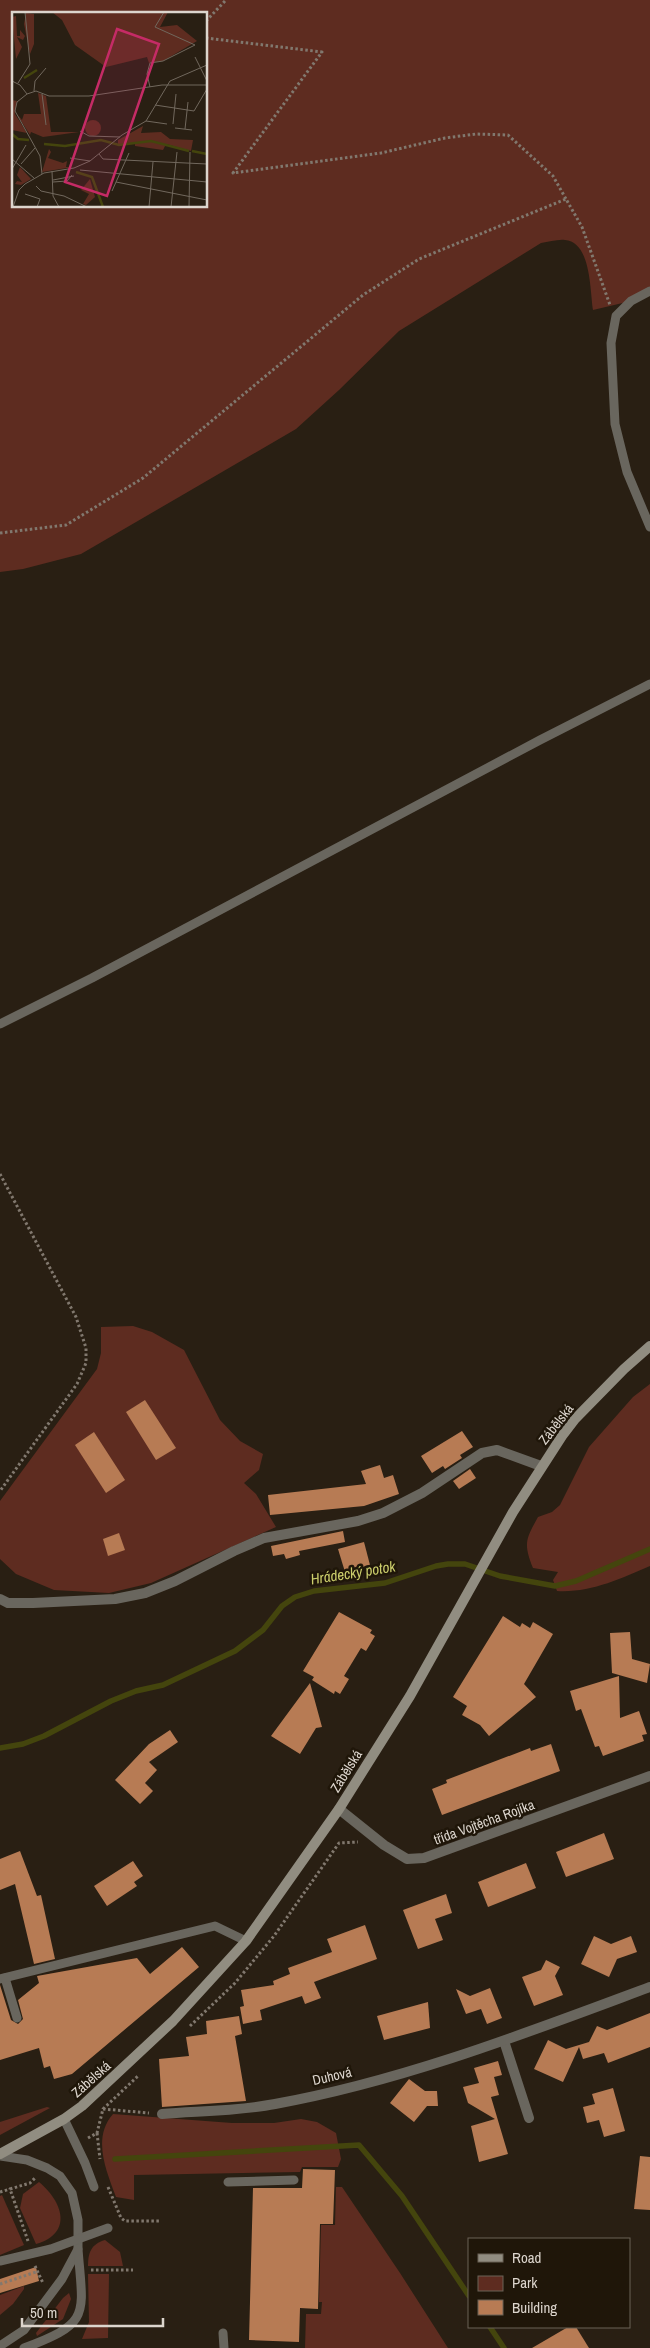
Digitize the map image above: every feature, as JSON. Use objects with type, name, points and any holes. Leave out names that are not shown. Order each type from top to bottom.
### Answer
[{"type":"main road","name":"Zábělská","points":[[0,2155],[64,2120],[82,2106],[173,2021],[246,1941],[339,1809],[410,1696],[513,1512],[541,1466],[575,1419],[624,1368],[650,1346]]},
{"type":"street","points":[[0,1599],[8,1603],[115,1599],[145,1593],[175,1581],[234,1550],[264,1538],[358,1521],[383,1513],[422,1493],[482,1453],[497,1450],[541,1466]]},
{"type":"street","name":"třída Vojtěcha Rojíka","points":[[339,1809],[384,1845],[407,1859],[424,1858],[650,1776]]},
{"type":"street","name":"Duhová","points":[[162,2114],[274,2104],[360,2084],[504,2041],[650,1987]]},
{"type":"street","points":[[504,2041],[529,2118]]},
{"type":"lane","points":[[650,291],[631,301],[616,316],[611,343],[615,424],[627,472],[650,527]]},
{"type":"lane","points":[[0,1024],[92,978],[540,740],[650,684]]},
{"type":"lane","points":[[17,2018],[3,1979],[215,1926],[246,1941]]},
{"type":"lane","points":[[64,2120],[94,2187]]},
{"type":"lane","points":[[0,2155],[27,2160],[47,2168],[60,2176],[72,2193],[78,2220],[82,2306],[75,2323],[55,2337],[24,2348]]},
{"type":"lane","points":[[228,2182],[294,2180]]},
{"type":"lane","points":[[51,2250],[68,2238],[78,2220]]},
{"type":"lane","points":[[0,2261],[78,2244],[108,2228]]},
{"type":"lane","points":[[0,2346],[24,2330],[62,2279],[78,2244]]},
{"type":"lane","points":[[223,2333],[224,2348]]},
{"type":"path","points":[[208,19],[226,0]]},
{"type":"path","points":[[208,38],[322,52],[233,173],[381,153],[445,138],[476,134],[508,134],[553,176],[582,227],[604,294],[616,316]]},
{"type":"path","points":[[0,534],[66,525],[144,478],[363,296],[410,264],[418,259],[566,200]]},
{"type":"path","points":[[0,1174],[76,1317],[86,1348],[86,1363],[77,1384],[0,1491]]},
{"type":"path","points":[[186,2030],[235,1983],[274,1936],[340,1843],[358,1843]]},
{"type":"path","points":[[101,2163],[97,2133],[103,2109],[145,2070]]},
{"type":"path","points":[[82,2106],[162,2114]]},
{"type":"path","points":[[76,2146],[97,2133]]},
{"type":"path","points":[[0,2192],[30,2183],[47,2168]]},
{"type":"path","points":[[107,2184],[121,2218],[125,2221],[160,2221]]},
{"type":"path","points":[[0,2284],[36,2272],[32,2253],[10,2189]]},
{"type":"path","points":[[79,2270],[133,2270]]},
{"type":"green space","points":[[0,0],[650,0],[650,291],[631,301],[593,310],[588,268],[580,249],[574,243],[565,240],[541,243],[399,331],[296,429],[81,554],[23,569],[0,572]]},
{"type":"green space","points":[[133,1326],[152,1332],[184,1350],[220,1420],[240,1441],[263,1454],[259,1470],[244,1483],[256,1494],[276,1527],[151,1583],[109,1593],[54,1590],[16,1574],[0,1559],[0,1501],[97,1369],[101,1353],[101,1327]]},
{"type":"green space","points":[[650,1384],[650,1566],[593,1587],[581,1590],[557,1591],[553,1580],[558,1572],[533,1568],[527,1547],[531,1531],[538,1517],[552,1512],[560,1505],[589,1447],[633,1397]]},
{"type":"green space","points":[[47,2107],[50,2108],[0,2135],[0,2122]]},
{"type":"green space","points":[[113,2114],[232,2123],[274,2123],[301,2119],[317,2122],[336,2133],[341,2159],[338,2167],[302,2167],[300,2172],[134,2175],[134,2200],[116,2197],[105,2165],[102,2144],[103,2133]]},
{"type":"green space","points":[[39,2182],[54,2198],[60,2216],[60,2225],[56,2232],[48,2239],[36,2244],[20,2208],[23,2194]]},
{"type":"green space","points":[[336,2187],[342,2187],[448,2348],[305,2348],[306,2314],[321,2314],[322,2302],[319,2302],[321,2225],[335,2225]]},
{"type":"green space","points":[[2,2195],[24,2245],[0,2255],[0,2196]]},
{"type":"green space","points":[[105,2240],[120,2252],[123,2266],[88,2266],[91,2250],[96,2244]]},
{"type":"green space","points":[[88,2274],[109,2274],[108,2338],[82,2339],[89,2322]]},
{"type":"green space","points":[[24,2286],[24,2289],[13,2304],[0,2315],[0,2295]]},
{"type":"green space","points":[[69,2293],[71,2299],[63,2319],[37,2336],[36,2333]]},
{"type":"building","points":[[145,1400],[176,1448],[156,1460],[126,1412]]},
{"type":"building","points":[[462,1431],[473,1447],[460,1455],[462,1458],[445,1469],[443,1466],[432,1473],[421,1456]]},
{"type":"building","points":[[94,1432],[125,1480],[106,1493],[75,1445]]},
{"type":"building","points":[[380,1465],[384,1478],[393,1475],[399,1494],[364,1506],[270,1515],[268,1495],[366,1484],[361,1471]]},
{"type":"building","points":[[470,1469],[476,1478],[459,1489],[453,1481]]},
{"type":"building","points":[[343,1531],[345,1542],[299,1551],[300,1555],[286,1559],[284,1554],[273,1556],[271,1546]]},
{"type":"building","points":[[119,1533],[125,1550],[108,1556],[103,1539]]},
{"type":"building","points":[[364,1542],[370,1565],[345,1572],[338,1549]]},
{"type":"building","points":[[339,1612],[372,1630],[370,1633],[375,1636],[366,1651],[361,1648],[344,1676],[349,1679],[340,1694],[335,1691],[334,1694],[312,1680],[314,1677],[303,1671]]},
{"type":"building","points":[[503,1616],[520,1627],[522,1623],[530,1628],[533,1622],[553,1634],[524,1684],[536,1697],[489,1736],[480,1725],[462,1715],[467,1706],[453,1697]]},
{"type":"building","points":[[630,1632],[632,1659],[650,1664],[647,1683],[612,1673],[610,1633]]},
{"type":"building","points":[[619,1676],[620,1718],[639,1711],[647,1734],[642,1735],[644,1741],[603,1756],[599,1746],[595,1747],[581,1709],[576,1711],[570,1691]]},
{"type":"building","points":[[310,1683],[322,1727],[316,1728],[300,1754],[271,1736]]},
{"type":"building","points":[[170,1730],[178,1742],[149,1762],[157,1770],[145,1783],[153,1791],[140,1804],[115,1780],[149,1744]]},
{"type":"building","points":[[551,1744],[560,1771],[442,1815],[432,1789],[447,1783],[446,1780],[530,1748],[531,1751]]},
{"type":"building","points":[[604,1833],[614,1859],[566,1877],[556,1852]]},
{"type":"building","points":[[20,1851],[37,1896],[41,1895],[55,1959],[34,1964],[15,1884],[0,1890],[0,1859]]},
{"type":"building","points":[[133,1861],[143,1876],[134,1882],[137,1886],[107,1906],[94,1886]]},
{"type":"building","points":[[526,1863],[536,1888],[488,1907],[478,1882]]},
{"type":"building","points":[[446,1894],[452,1913],[435,1919],[443,1940],[418,1949],[403,1910]]},
{"type":"building","points":[[365,1925],[377,1959],[314,1982],[321,1998],[305,2004],[302,1996],[260,2010],[262,2020],[243,2024],[240,2007],[244,2006],[241,1990],[274,1985],[273,1981],[290,1974],[288,1968],[332,1952],[327,1939]]},
{"type":"building","points":[[594,1936],[611,1944],[631,1936],[637,1952],[617,1959],[609,1977],[581,1964]]},
{"type":"building","points":[[182,1947],[199,1967],[72,2074],[54,2079],[50,2066],[44,2068],[39,2048],[0,2060],[0,1985],[11,2020],[18,2024],[23,2019],[18,2000],[39,1983],[37,1976],[137,1958],[150,1974]]},
{"type":"building","points":[[546,1960],[560,1967],[555,1976],[563,1995],[534,2006],[522,1977],[541,1970]]},
{"type":"building","points":[[490,1988],[502,2018],[487,2024],[481,2009],[466,2014],[456,1989],[470,1996]]},
{"type":"building","points":[[428,2002],[430,2028],[384,2040],[377,2016]]},
{"type":"building","points":[[650,2013],[650,2047],[608,2063],[604,2053],[583,2059],[579,2047],[563,2082],[534,2069],[548,2040],[566,2049],[589,2042],[597,2026],[607,2030]]},
{"type":"building","points":[[239,2016],[242,2034],[235,2036],[246,2101],[162,2107],[159,2059],[189,2056],[186,2037],[207,2034],[206,2021]]},
{"type":"building","points":[[498,2061],[502,2075],[494,2077],[499,2095],[491,2097],[508,2154],[479,2162],[471,2126],[495,2119],[468,2103],[463,2087],[479,2083],[474,2068]]},
{"type":"building","points":[[409,2079],[425,2091],[437,2091],[438,2106],[427,2106],[414,2122],[390,2103]]},
{"type":"building","points":[[613,2088],[625,2131],[604,2137],[599,2120],[587,2123],[583,2107],[595,2104],[592,2094]]},
{"type":"building","points":[[640,2156],[650,2157],[650,2210],[634,2209]]},
{"type":"building","points":[[303,2169],[335,2170],[333,2224],[320,2224],[318,2309],[300,2308],[299,2342],[249,2340],[253,2188],[302,2188]]},
{"type":"building","points":[[36,2267],[39,2281],[0,2293],[0,2279]]},
{"type":"building","points":[[566,2328],[577,2328],[589,2348],[532,2348]]},
{"type":"waterway","name":"Hrádecký potok","points":[[0,1748],[23,1744],[44,1736],[111,1701],[136,1691],[163,1685],[235,1651],[263,1630],[282,1606],[295,1597],[314,1591],[385,1583],[436,1566],[448,1564],[465,1564],[500,1576],[555,1586],[576,1581],[650,1549]]},
{"type":"waterway","points":[[115,2159],[359,2145],[402,2196],[468,2295]]},
{"type":"waterway","points":[[491,2328],[504,2348]]}]
